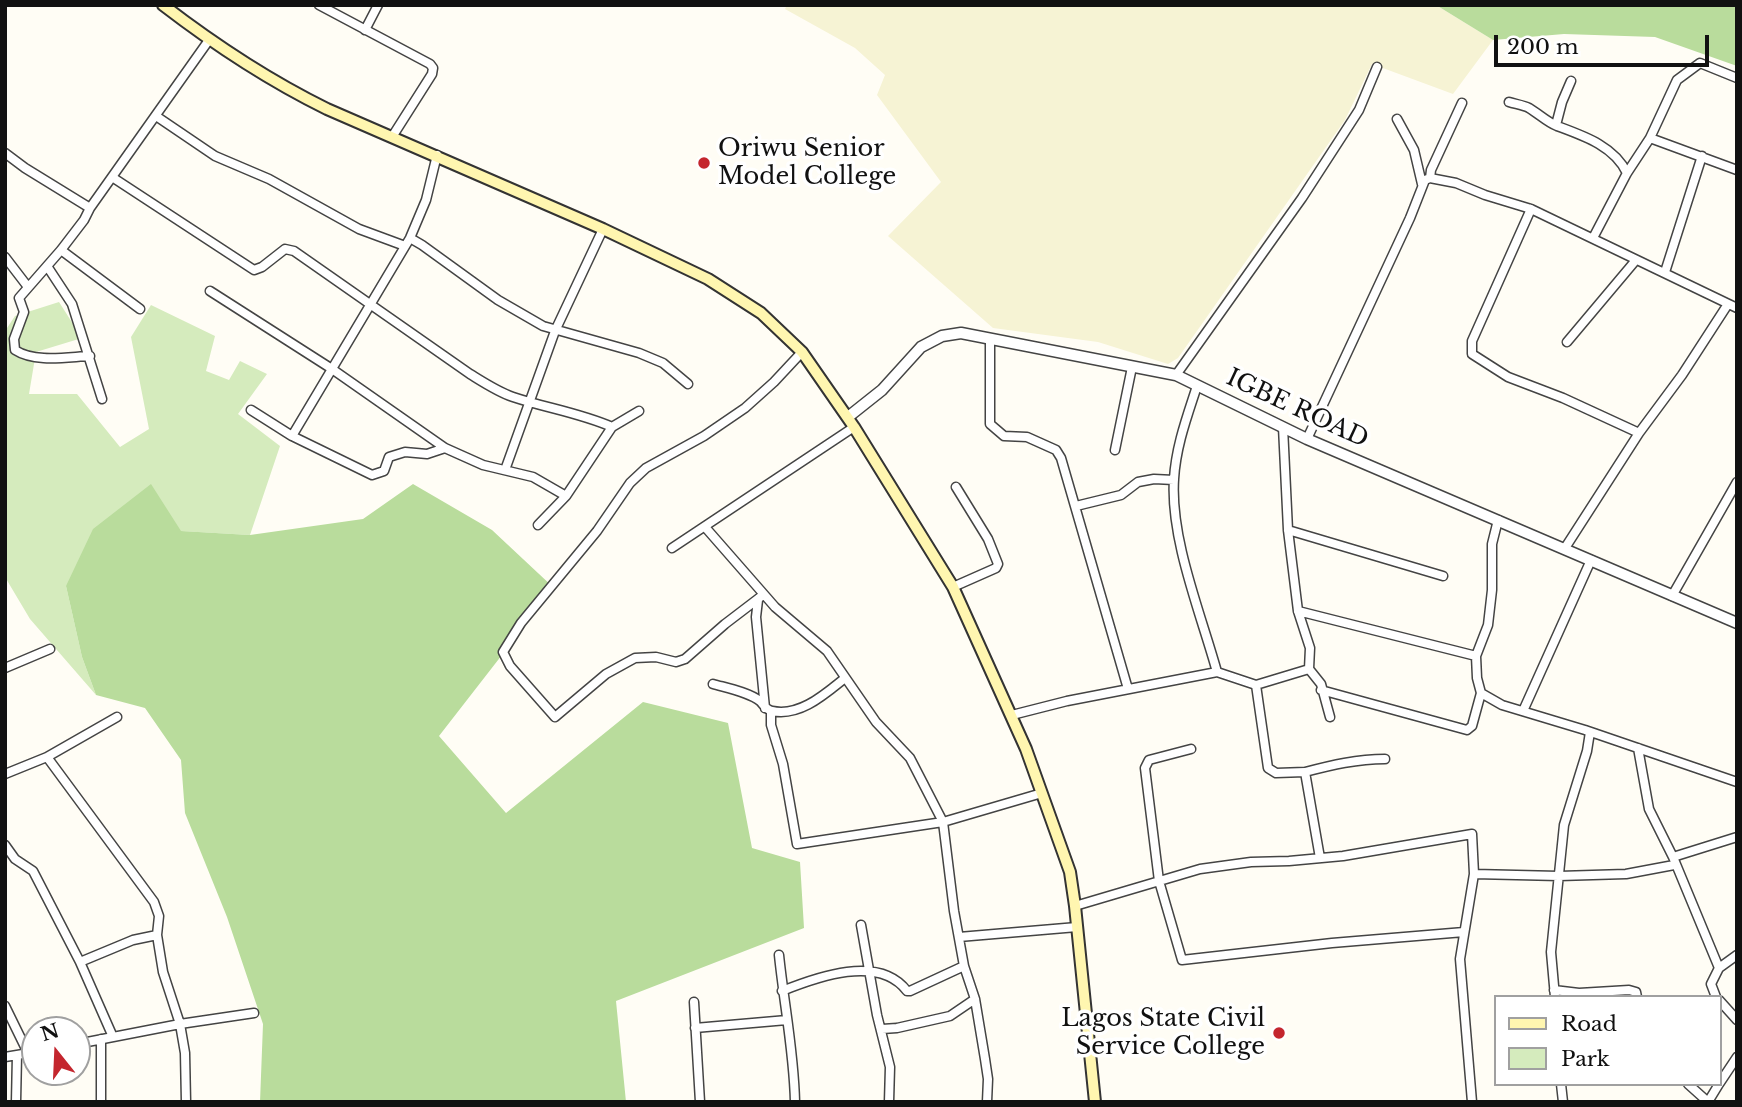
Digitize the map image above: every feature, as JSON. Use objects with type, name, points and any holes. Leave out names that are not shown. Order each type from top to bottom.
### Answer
[{"type":"main road","points":[[163,5],[209,40],[282,87],[603,229],[679,264],[733,293],[761,313],[802,352],[848,417],[953,587],[1012,715],[1070,872],[1076,906],[1095,1102]]},
{"type":"street","points":[[319,5],[433,68],[432,74],[392,137]]},
{"type":"street","points":[[365,30],[378,5]]},
{"type":"street","points":[[90,356],[30,356],[9,348],[24,312],[19,298],[84,220],[209,40]]},
{"type":"street","points":[[1593,238],[1627,173],[1650,138],[1677,80],[1700,63],[1737,78]]},
{"type":"street","points":[[1176,374],[1302,198],[1359,110],[1377,67]]},
{"type":"street","points":[[1556,125],[1571,81]]},
{"type":"street","points":[[1508,102],[1527,107],[1556,125],[1587,137],[1612,153],[1627,173]]},
{"type":"street","points":[[1307,439],[1462,103]]},
{"type":"street","points":[[156,116],[215,156],[269,179],[359,229],[422,245],[508,307],[555,331],[639,353],[663,363],[688,384]]},
{"type":"street","points":[[1397,119],[1414,150],[1423,185]]},
{"type":"street","points":[[1650,138],[1737,170]]},
{"type":"street","points":[[5,153],[90,208]]},
{"type":"street","points":[[292,436],[407,242],[426,200],[437,155]]},
{"type":"street","points":[[1665,272],[1702,156]]},
{"type":"street","points":[[112,177],[254,270],[289,249],[481,381],[510,396],[612,426]]},
{"type":"street","points":[[1430,177],[1456,183],[1531,209],[1733,306],[1639,433],[1565,548]]},
{"type":"street","points":[[1531,209],[1471,344],[1472,354],[1507,377],[1563,398],[1639,433]]},
{"type":"street","points":[[505,470],[555,331],[603,229]]},
{"type":"street","points":[[61,250],[140,309]]},
{"type":"street","points":[[5,257],[28,287]]},
{"type":"street","points":[[1567,342],[1636,260]]},
{"type":"street","points":[[47,266],[72,304],[102,399]]},
{"type":"street","points":[[210,291],[332,369],[445,449],[483,465],[533,477],[566,496]]},
{"type":"street","name":"IGBE ROAD","points":[[848,417],[882,390],[930,340],[961,333],[1176,374],[1307,439],[1737,623]]},
{"type":"street","points":[[990,339],[990,424],[1004,436],[1027,437],[1056,450],[1063,462],[1128,689]]},
{"type":"street","points":[[761,597],[682,661],[656,657],[635,658],[606,674],[555,716],[510,666],[503,652],[521,623],[597,531],[630,483],[646,468],[704,436],[745,408],[802,352]]},
{"type":"street","points":[[1115,450],[1132,367]]},
{"type":"street","points":[[1197,386],[1179,440],[1174,501],[1183,555],[1217,672]]},
{"type":"street","points":[[251,410],[292,436],[372,475],[384,471],[389,457],[395,453],[427,454],[445,449]]},
{"type":"street","points":[[538,524],[566,496],[612,426],[639,411]]},
{"type":"street","points":[[672,548],[854,427]]},
{"type":"street","points":[[1283,427],[1288,530],[1298,611],[1310,648],[1309,669],[1318,678],[1331,717]]},
{"type":"street","points":[[1076,506],[1121,495],[1138,482],[1174,480]]},
{"type":"street","points":[[1672,596],[1737,482]]},
{"type":"street","points":[[953,587],[996,568],[998,564],[988,540],[956,487]]},
{"type":"street","points":[[1321,690],[1467,730],[1472,726],[1481,693],[1476,656],[1488,625],[1492,590],[1492,544],[1498,520]]},
{"type":"street","points":[[705,527],[761,597],[827,650],[876,722],[910,758],[943,822],[954,911],[964,966],[975,999],[988,1079],[987,1102]]},
{"type":"street","points":[[1288,530],[1443,576]]},
{"type":"street","points":[[1523,711],[1591,560]]},
{"type":"street","points":[[761,597],[756,617],[768,709],[783,764],[797,844],[943,822],[1042,793]]},
{"type":"street","points":[[1298,611],[1476,656]]},
{"type":"street","points":[[5,668],[50,649]]},
{"type":"street","points":[[1012,715],[1217,672],[1256,685],[1309,669]]},
{"type":"street","points":[[713,684],[759,700],[768,709],[802,708],[845,678]]},
{"type":"street","points":[[1256,685],[1268,768],[1276,772],[1306,772],[1339,762],[1385,758]]},
{"type":"street","points":[[1481,693],[1502,705],[1737,782]]},
{"type":"street","points":[[5,774],[47,757],[117,717]]},
{"type":"street","points":[[1590,732],[1587,751],[1564,825],[1551,952],[1554,993],[1629,990],[1636,992],[1637,995]]},
{"type":"street","points":[[1639,748],[1649,809],[1719,968]]},
{"type":"street","points":[[1191,749],[1146,763],[1159,881],[1182,960],[1464,932]]},
{"type":"street","points":[[47,757],[154,902],[159,916],[157,935],[163,972],[180,1024],[185,1053],[186,1102]]},
{"type":"street","points":[[1306,772],[1320,858]]},
{"type":"street","points":[[1076,906],[1200,869],[1251,862],[1320,858],[1472,834],[1474,874],[1460,959],[1472,1102]]},
{"type":"street","points":[[1474,874],[1626,874],[1673,861],[1737,837]]},
{"type":"street","points":[[5,845],[15,859],[33,871],[80,961],[113,1037]]},
{"type":"street","points":[[861,925],[877,1015],[890,1067],[889,1102]]},
{"type":"street","points":[[959,937],[1077,927]]},
{"type":"street","points":[[80,961],[133,940],[157,935]]},
{"type":"street","points":[[779,955],[794,1070],[795,1102]]},
{"type":"street","points":[[1716,995],[1712,984],[1719,968],[1737,955]]},
{"type":"street","points":[[782,991],[842,971],[869,971],[900,982],[910,991],[964,966]]},
{"type":"street","points":[[882,1029],[950,1016],[975,999]]},
{"type":"street","points":[[694,1002],[700,1102]]},
{"type":"street","points":[[1721,1002],[1737,1020]]},
{"type":"street","points":[[5,1006],[21,1034]]},
{"type":"street","points":[[91,1041],[254,1013]]},
{"type":"street","points":[[695,1028],[787,1020]]},
{"type":"street","points":[[101,1039],[101,1102]]},
{"type":"street","points":[[5,1058],[21,1054]]},
{"type":"street","points":[[16,1102],[17,1055]]},
{"type":"street","points":[[1721,1081],[1737,1057]]},
{"type":"street","points":[[1690,1086],[1708,1102],[1718,1086]]},
{"type":"shaded area","points":[[787,5],[1436,5],[1493,40],[1453,94],[1372,64],[1345,120],[1178,358],[1168,364],[1098,342],[993,328],[888,236],[941,182],[877,95],[885,75],[855,48],[785,9]]},
{"type":"green space","points":[[1436,5],[1737,5],[1737,66],[1655,37],[1564,34],[1493,40]]},
{"type":"green space","points":[[59,302],[82,338],[36,352],[29,394],[77,394],[120,447],[149,429],[131,337],[151,305],[215,336],[206,371],[229,380],[240,361],[267,374],[238,414],[280,446],[250,535],[180,531],[66,586],[82,657],[96,695],[30,619],[5,577],[5,331],[15,316]]},
{"type":"green space","points":[[151,484],[181,531],[250,535],[363,519],[413,484],[492,530],[554,588],[439,736],[506,813],[643,702],[728,723],[752,848],[800,862],[804,928],[616,1001],[626,1102],[260,1102],[263,1024],[227,917],[185,813],[181,760],[145,708],[96,695],[82,657],[66,586],[93,529]]},
{"type":"place","name":"Oriwu Senior Model College","points":[[704,163]]},
{"type":"place","name":"Lagos State Civil Service College","points":[[1279,1033]]}]
